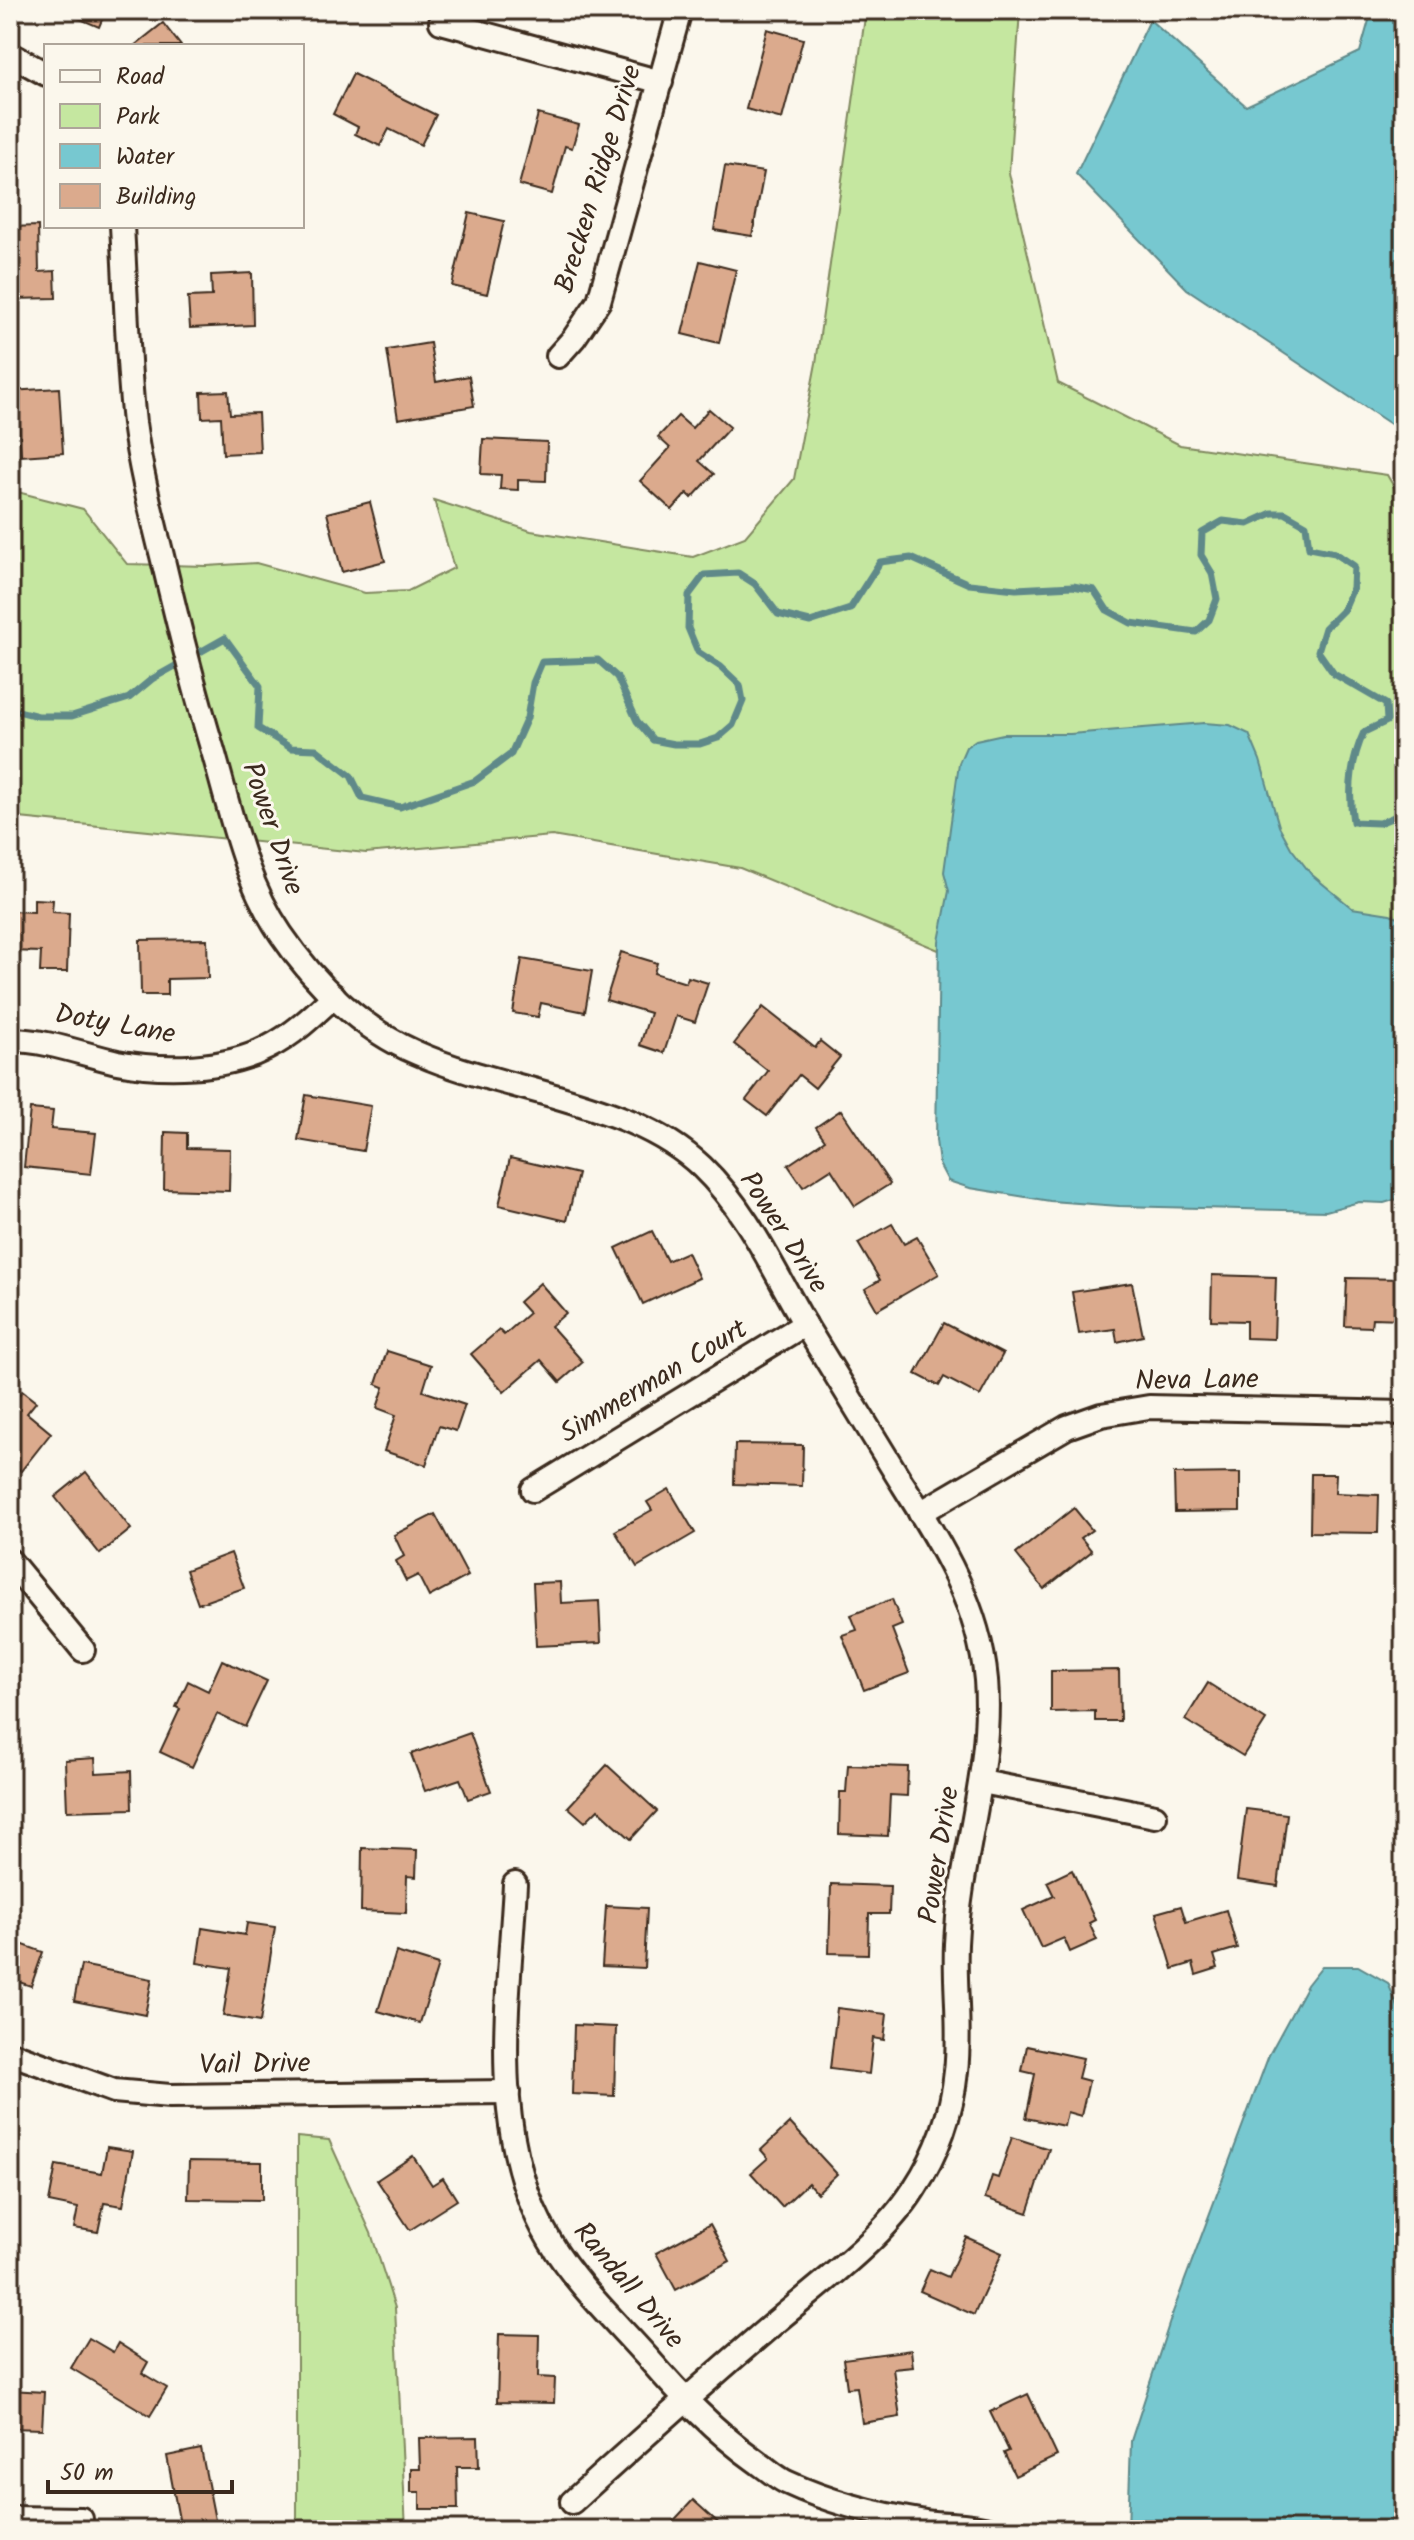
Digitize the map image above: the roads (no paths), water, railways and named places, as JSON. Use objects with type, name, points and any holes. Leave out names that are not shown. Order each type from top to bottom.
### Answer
[{"type":"street","name":"Brecken Ridge Drive","points":[[558,356],[599,301],[680,10]]},
{"type":"street","points":[[441,22],[661,82]]},
{"type":"street","points":[[10,54],[44,73]]},
{"type":"street","name":"Power Drive","points":[[122,228],[134,422],[146,491],[206,729],[242,851],[256,890],[278,929],[313,977],[365,1024],[409,1050],[452,1067],[600,1109],[655,1131],[702,1167],[742,1215],[952,1566],[979,1639],[987,1722],[982,1782],[966,1863],[957,1932],[957,2066],[939,2143],[917,2186],[900,2209],[854,2255],[684,2400],[572,2502]]},
{"type":"street","name":"Doty Lane","points":[[10,1040],[66,1048],[120,1062],[162,1067],[221,1063],[265,1049],[302,1027],[334,996]]},
{"type":"street","name":"Simmerman Court","points":[[533,1490],[805,1324]]},
{"type":"street","name":"Neva Lane","points":[[920,1513],[1067,1427],[1101,1415],[1149,1407],[1404,1413]]},
{"type":"street","points":[[10,1561],[83,1650]]},
{"type":"street","points":[[982,1782],[1155,1816]]},
{"type":"street","name":"Randall Drive","points":[[515,1884],[507,2036],[512,2137],[520,2175],[535,2213],[551,2243],[576,2277],[684,2400],[737,2448],[784,2481],[845,2504],[934,2526],[975,2524],[992,2530]]},
{"type":"street","name":"Vail Drive","points":[[10,2053],[114,2091],[170,2096],[508,2092]]},
{"type":"street","points":[[10,2518],[81,2519]]},
{"type":"water","points":[[1372,10],[1404,10],[1404,433],[1187,289],[1076,174],[1150,20],[1246,106],[1360,52]]},
{"type":"water","points":[[1204,723],[1230,725],[1249,734],[1279,826],[1311,874],[1352,908],[1404,919],[1404,1197],[1384,1203],[1359,1202],[1326,1211],[1119,1206],[1050,1201],[970,1188],[948,1181],[939,1164],[936,1140],[939,941],[949,891],[944,872],[959,763],[966,747],[976,740],[1003,734],[1070,734]]},
{"type":"water","points":[[1322,1966],[1358,1966],[1388,1983],[1404,2021],[1404,2530],[1128,2530],[1131,2441],[1173,2312],[1269,2055],[1307,1985]]},
{"type":"waterway","points":[[10,709],[38,716],[72,716],[129,698],[152,679],[225,638],[260,686],[258,728],[291,748],[316,749],[351,776],[362,798],[400,807],[475,781],[511,754],[527,718],[533,683],[542,662],[598,660],[617,677],[637,721],[653,740],[700,744],[718,738],[733,725],[743,701],[740,685],[721,667],[698,652],[688,628],[689,595],[704,575],[738,573],[755,584],[778,614],[810,622],[850,609],[880,562],[911,558],[969,584],[1016,589],[1073,586],[1094,590],[1107,610],[1131,623],[1196,632],[1209,620],[1217,599],[1212,573],[1201,555],[1202,533],[1223,521],[1248,524],[1272,513],[1285,513],[1306,525],[1309,548],[1335,553],[1354,566],[1353,588],[1344,609],[1325,628],[1318,651],[1334,674],[1386,704],[1387,721],[1364,732],[1356,754],[1351,788],[1353,822],[1379,823],[1404,817]]}]
